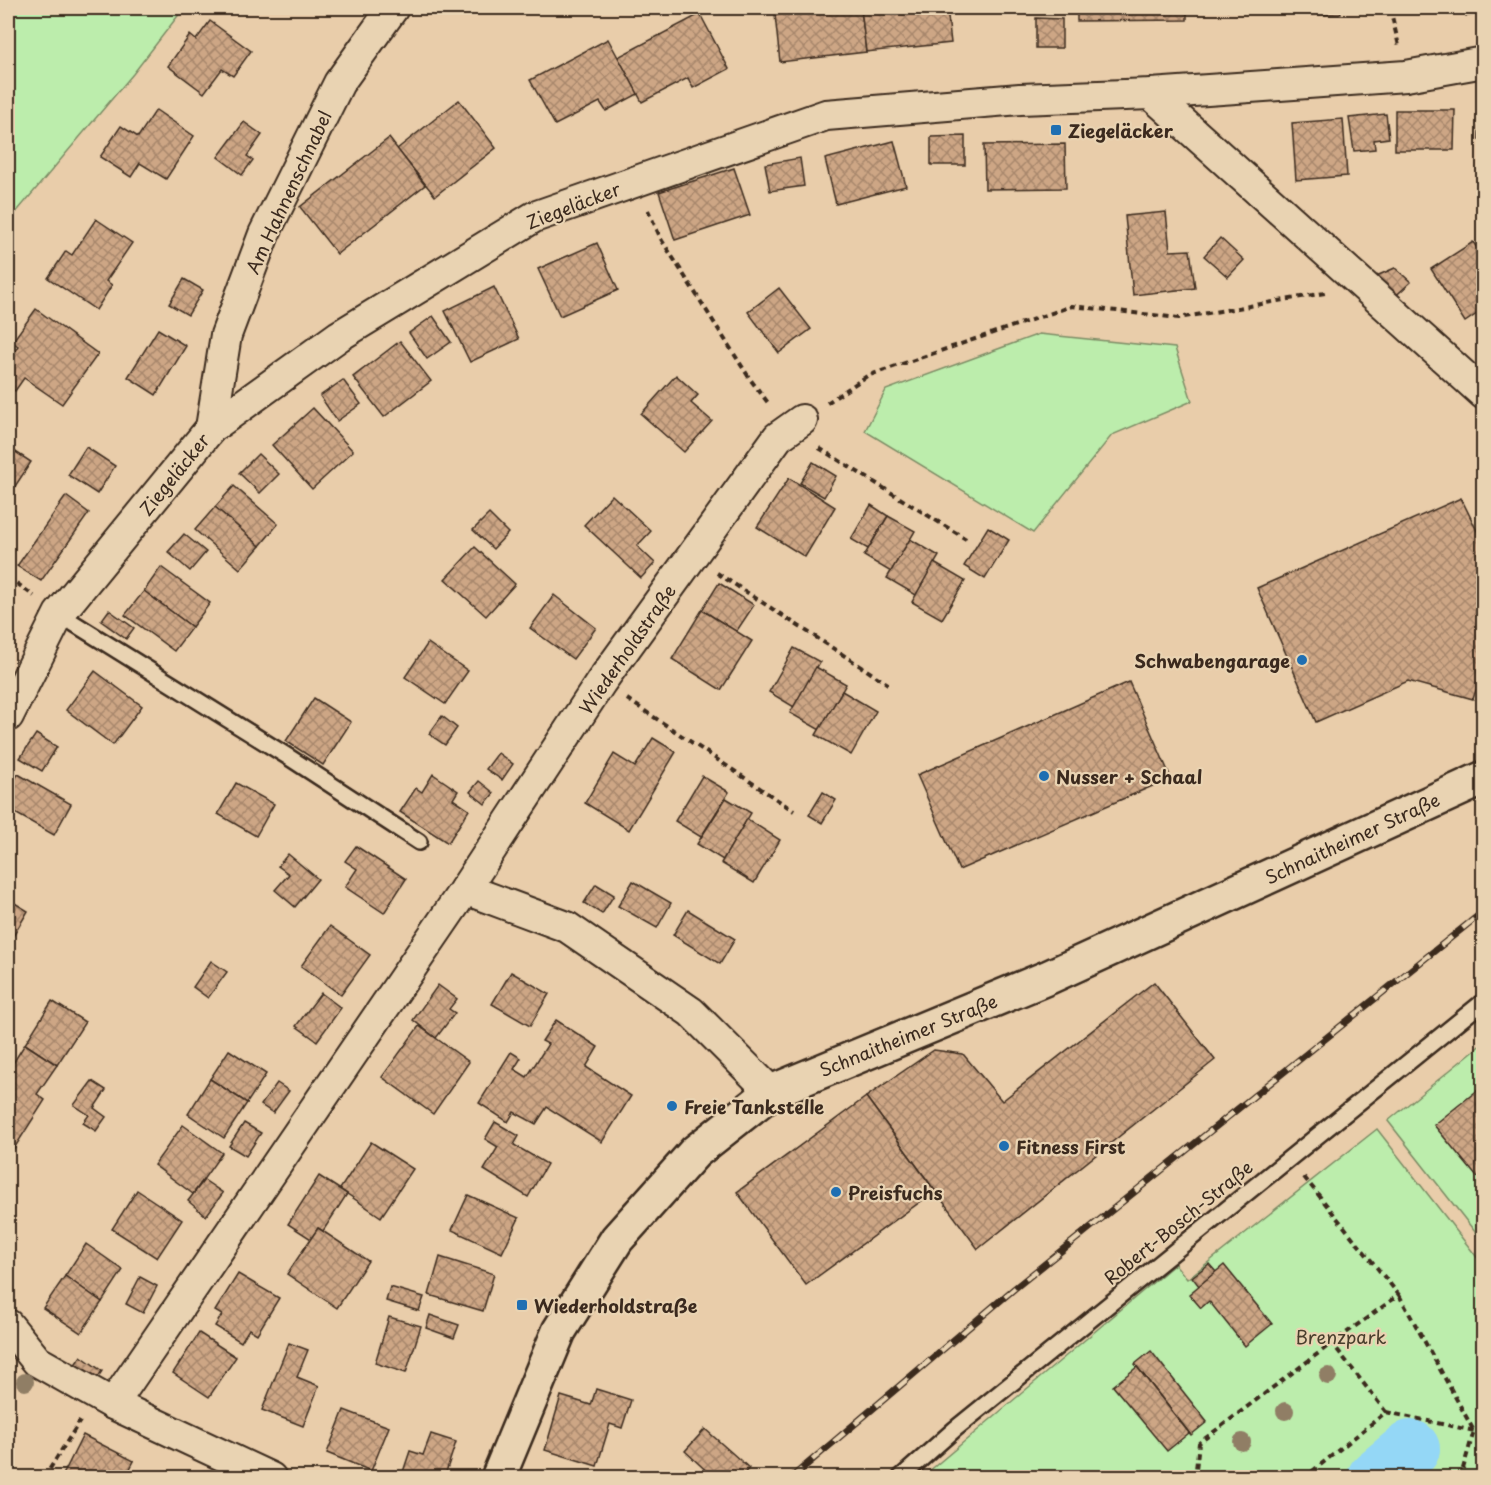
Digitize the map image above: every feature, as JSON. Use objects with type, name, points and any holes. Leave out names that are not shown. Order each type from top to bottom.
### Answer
[{"type":"street","name":"Am Hahnenschnabel","points":[[211,428],[226,335],[264,234],[339,83],[393,8]]},
{"type":"street","name":"Ziegeläcker","points":[[8,716],[59,614],[211,428],[339,336],[534,217],[826,115],[1020,99],[1151,94],[1406,76],[1484,62]]},
{"type":"street","points":[[1151,94],[1484,394]]},
{"type":"street","name":"Wiederholdstraße","points":[[111,1402],[465,889],[601,682],[778,437],[796,424]]},
{"type":"street","name":"Schnaitheimer Straße","points":[[498,1478],[559,1331],[617,1239],[695,1152],[771,1092],[1049,977],[1484,778]]},
{"type":"street","points":[[465,889],[567,927],[691,1012],[771,1092]]},
{"type":"street","points":[[8,1325],[37,1361],[111,1402],[271,1478]]},
{"type":"lane","points":[[59,614],[419,842]]},
{"type":"lane","name":"Robert-Bosch-Straße","points":[[900,1478],[955,1429],[1484,1001]]},
{"type":"path","points":[[1390,8],[1406,76]]},
{"type":"path","points":[[635,182],[661,239],[750,379],[772,408],[966,539]]},
{"type":"path","points":[[796,424],[867,376],[1072,306],[1179,318],[1330,292],[1349,271]]},
{"type":"path","points":[[692,557],[888,684]]},
{"type":"path","points":[[601,682],[794,811]]},
{"type":"path","points":[[1289,1157],[1399,1295],[1474,1431],[1462,1472],[1463,1478]]},
{"type":"path","points":[[1195,1478],[1199,1443],[1399,1295]]},
{"type":"path","points":[[1332,1343],[1386,1412],[1484,1433]]},
{"type":"path","points":[[44,1478],[85,1413],[97,1412],[111,1402]]},
{"type":"path","points":[[1304,1478],[1386,1412]]},
{"type":"green space","points":[[8,8],[184,8],[133,74],[8,222]]},
{"type":"green space","points":[[1039,334],[1175,348],[1192,401],[1112,435],[1033,533],[865,431],[886,390]]},
{"type":"green space","points":[[1483,1043],[1483,1242],[1388,1121]]},
{"type":"green space","name":"Brenzpark","points":[[1377,1129],[1483,1265],[1483,1477],[921,1478],[1175,1264],[1187,1279]]},
{"type":"building","points":[[861,8],[866,52],[780,62],[775,15]]},
{"type":"building","points":[[861,8],[947,8],[951,43],[866,52]]},
{"type":"building","points":[[1077,8],[1187,8],[1187,20],[1077,21]]},
{"type":"building","points":[[1220,8],[1295,8],[1220,10]]},
{"type":"building","points":[[1295,8],[1340,8],[1341,14],[1295,15]]},
{"type":"building","points":[[1464,8],[1484,8],[1484,14],[1466,16]]},
{"type":"building","points":[[700,14],[729,69],[693,88],[688,78],[642,102],[618,57]]},
{"type":"building","points":[[1036,18],[1062,19],[1062,48],[1036,48]]},
{"type":"building","points":[[210,21],[251,51],[233,76],[222,69],[204,93],[168,66],[190,35],[196,40]]},
{"type":"building","points":[[608,39],[638,94],[606,111],[600,102],[555,125],[530,80]]},
{"type":"building","points":[[1480,94],[1484,94],[1484,139],[1479,139]]},
{"type":"building","points":[[459,100],[496,148],[435,196],[397,149]]},
{"type":"building","points":[[156,110],[194,136],[166,179],[140,163],[131,177],[100,157],[121,126],[138,137]]},
{"type":"building","points":[[1395,110],[1455,110],[1454,150],[1395,150]]},
{"type":"building","points":[[1386,114],[1389,138],[1374,140],[1375,149],[1354,151],[1349,118]]},
{"type":"building","points":[[1343,119],[1347,176],[1296,180],[1292,123]]},
{"type":"building","points":[[244,122],[262,135],[247,156],[253,160],[242,175],[218,157]]},
{"type":"building","points":[[965,136],[965,165],[931,165],[931,137]]},
{"type":"building","points":[[389,138],[425,185],[337,254],[300,207]]},
{"type":"building","points":[[894,141],[906,186],[836,204],[825,159]]},
{"type":"building","points":[[1065,144],[1066,188],[985,189],[984,145]]},
{"type":"building","points":[[800,158],[804,186],[770,191],[765,164]]},
{"type":"building","points":[[734,168],[750,215],[675,240],[659,192]]},
{"type":"building","points":[[1166,212],[1170,251],[1190,250],[1195,288],[1133,295],[1125,216]]},
{"type":"building","points":[[96,219],[132,243],[106,281],[112,285],[96,310],[48,278],[66,251],[72,255]]},
{"type":"building","points":[[1220,238],[1244,260],[1228,277],[1204,256]]},
{"type":"building","points":[[1473,242],[1484,258],[1484,309],[1465,322],[1431,269]]},
{"type":"building","points":[[597,243],[618,290],[560,316],[538,269]]},
{"type":"building","points":[[1395,268],[1411,282],[1390,301],[1367,280]]},
{"type":"building","points":[[184,279],[203,290],[188,315],[169,304]]},
{"type":"building","points":[[494,287],[519,339],[470,362],[445,311]]},
{"type":"building","points":[[779,288],[811,329],[779,353],[748,312]]},
{"type":"building","points":[[36,309],[98,354],[62,404],[24,378],[15,391],[8,386],[8,361],[18,346],[12,342]]},
{"type":"building","points":[[433,316],[451,342],[427,359],[409,333]]},
{"type":"building","points":[[158,329],[186,346],[156,395],[128,377]]},
{"type":"building","points":[[400,341],[431,381],[384,417],[353,377]]},
{"type":"building","points":[[676,375],[698,395],[691,403],[712,421],[684,452],[641,414]]},
{"type":"building","points":[[343,380],[361,404],[337,421],[320,396]]},
{"type":"building","points":[[313,408],[353,451],[312,489],[272,445]]},
{"type":"building","points":[[8,447],[31,462],[8,497]]},
{"type":"building","points":[[86,447],[115,466],[97,494],[68,475]]},
{"type":"building","points":[[258,454],[279,474],[260,493],[239,473]]},
{"type":"building","points":[[813,462],[836,476],[824,497],[800,483]]},
{"type":"building","points":[[789,478],[835,507],[805,557],[757,527]]},
{"type":"building","points":[[234,486],[278,524],[260,546],[215,507]]},
{"type":"building","points":[[612,495],[651,531],[637,546],[655,563],[641,578],[584,525]]},
{"type":"building","points":[[66,496],[89,513],[41,581],[17,566]]},
{"type":"building","points":[[1461,498],[1484,545],[1484,667],[1473,699],[1408,681],[1316,722],[1257,588]]},
{"type":"building","points":[[871,505],[888,516],[868,549],[851,539]]},
{"type":"building","points":[[215,507],[260,546],[240,569],[195,530]]},
{"type":"building","points":[[489,514],[508,533],[493,549],[473,530]]},
{"type":"building","points":[[888,516],[915,531],[891,572],[864,556]]},
{"type":"building","points":[[988,527],[1009,540],[985,579],[964,566]]},
{"type":"building","points":[[184,534],[206,552],[190,571],[168,552]]},
{"type":"building","points":[[910,539],[939,556],[916,595],[887,578]]},
{"type":"building","points":[[475,547],[515,584],[486,616],[445,579]]},
{"type":"building","points":[[934,563],[965,581],[942,619],[912,602]]},
{"type":"building","points":[[161,567],[210,603],[192,627],[144,591]]},
{"type":"building","points":[[719,583],[754,605],[736,632],[702,610]]},
{"type":"building","points":[[144,591],[192,627],[174,651],[125,615]]},
{"type":"building","points":[[554,595],[596,628],[573,659],[530,628]]},
{"type":"building","points":[[109,610],[134,628],[126,639],[101,621]]},
{"type":"building","points":[[702,610],[752,641],[721,690],[672,659]]},
{"type":"building","points":[[428,643],[468,671],[445,704],[405,677]]},
{"type":"building","points":[[794,648],[820,662],[794,707],[769,692]]},
{"type":"building","points":[[816,667],[846,684],[820,730],[790,713]]},
{"type":"building","points":[[95,671],[142,706],[113,745],[66,710]]},
{"type":"building","name":"Nusser + Schaal","points":[[1129,682],[1171,778],[959,870],[917,775]]},
{"type":"building","points":[[842,691],[876,711],[851,755],[816,735]]},
{"type":"building","points":[[314,698],[351,722],[323,765],[286,741]]},
{"type":"building","points":[[442,716],[457,728],[445,745],[429,734]]},
{"type":"building","points":[[36,734],[57,747],[42,771],[20,758]]},
{"type":"building","points":[[653,738],[676,752],[629,830],[585,803],[614,754],[635,767]]},
{"type":"building","points":[[498,753],[513,764],[502,780],[486,769]]},
{"type":"building","points":[[18,774],[71,804],[54,835],[8,809],[8,793]]},
{"type":"building","points":[[433,774],[458,791],[453,799],[469,810],[448,843],[400,812],[416,788],[422,792]]},
{"type":"building","points":[[702,776],[729,792],[701,837],[675,821]]},
{"type":"building","points":[[479,781],[494,793],[485,804],[470,792]]},
{"type":"building","points":[[236,783],[274,804],[256,836],[218,814]]},
{"type":"building","points":[[823,792],[836,800],[822,823],[809,815]]},
{"type":"building","points":[[726,798],[751,813],[723,860],[697,844]]},
{"type":"building","points":[[747,819],[780,840],[754,883],[721,863]]},
{"type":"building","points":[[356,846],[406,879],[384,913],[345,887],[357,869],[345,861]]},
{"type":"building","points":[[288,854],[318,879],[295,907],[275,890],[289,874],[278,866]]},
{"type":"building","points":[[633,881],[671,903],[657,928],[618,906]]},
{"type":"building","points":[[596,884],[614,895],[602,914],[584,903]]},
{"type":"building","points":[[8,899],[28,911],[8,945]]},
{"type":"building","points":[[688,910],[735,939],[720,964],[673,935]]},
{"type":"building","points":[[330,926],[370,955],[341,995],[301,966]]},
{"type":"building","points":[[211,961],[227,972],[208,998],[193,987]]},
{"type":"building","points":[[511,972],[549,994],[530,1026],[492,1004]]},
{"type":"building","name":"Fitness First","points":[[1154,982],[1215,1060],[978,1249],[866,1097],[934,1050],[963,1054],[1002,1101]]},
{"type":"building","points":[[438,985],[457,999],[449,1009],[455,1013],[436,1038],[413,1020]]},
{"type":"building","points":[[321,993],[341,1008],[317,1041],[296,1026]]},
{"type":"building","points":[[52,1001],[85,1022],[57,1065],[25,1044]]},
{"type":"building","points":[[556,1020],[598,1047],[586,1067],[631,1096],[602,1142],[547,1107],[536,1124],[514,1112],[508,1122],[479,1103],[511,1052],[521,1058],[514,1069],[527,1077],[548,1044],[542,1041]]},
{"type":"building","points":[[419,1026],[469,1062],[433,1114],[382,1077]]},
{"type":"building","points":[[25,1044],[57,1065],[37,1094],[45,1100],[8,1158],[8,1071]]},
{"type":"building","points":[[229,1050],[266,1074],[247,1103],[210,1079]]},
{"type":"building","points":[[210,1079],[247,1103],[224,1138],[188,1114]]},
{"type":"building","points":[[92,1081],[106,1090],[94,1108],[106,1117],[96,1131],[83,1123],[89,1115],[74,1105]]},
{"type":"building","points":[[277,1083],[289,1091],[273,1113],[261,1105]]},
{"type":"building","points":[[1484,1085],[1484,1172],[1477,1177],[1434,1125]]},
{"type":"building","name":"Preisfuchs","points":[[866,1097],[935,1191],[806,1285],[737,1192]]},
{"type":"building","points":[[495,1122],[519,1136],[514,1145],[547,1164],[528,1197],[484,1170],[498,1147],[485,1139]]},
{"type":"building","points":[[244,1123],[261,1133],[246,1156],[229,1146]]},
{"type":"building","points":[[183,1125],[222,1153],[193,1194],[154,1165]]},
{"type":"building","points":[[371,1142],[413,1169],[381,1217],[340,1189]]},
{"type":"building","points":[[319,1176],[347,1194],[323,1231],[318,1228],[311,1239],[288,1224]]},
{"type":"building","points":[[204,1180],[223,1193],[206,1216],[188,1201]]},
{"type":"building","points":[[137,1190],[182,1220],[157,1258],[112,1229]]},
{"type":"building","points":[[468,1195],[519,1218],[502,1253],[452,1230]]},
{"type":"building","points":[[318,1228],[368,1261],[337,1308],[287,1274]]},
{"type":"building","points":[[86,1244],[123,1270],[102,1302],[65,1276]]},
{"type":"building","points":[[440,1257],[494,1274],[483,1311],[429,1295]]},
{"type":"building","points":[[1209,1264],[1216,1272],[1199,1286],[1192,1277]]},
{"type":"building","points":[[1224,1265],[1272,1324],[1245,1346],[1209,1301],[1201,1308],[1189,1294]]},
{"type":"building","points":[[238,1274],[279,1298],[257,1334],[249,1329],[241,1342],[215,1326],[222,1315],[215,1311]]},
{"type":"building","points":[[65,1276],[102,1302],[81,1333],[43,1308]]},
{"type":"building","points":[[140,1277],[157,1286],[143,1313],[126,1304]]},
{"type":"building","points":[[390,1287],[424,1297],[419,1311],[386,1301]]},
{"type":"building","points":[[430,1315],[459,1325],[454,1338],[426,1328]]},
{"type":"building","points":[[389,1317],[421,1326],[406,1373],[375,1363]]},
{"type":"building","points":[[199,1333],[236,1357],[209,1397],[173,1373]]},
{"type":"building","points":[[289,1343],[308,1350],[297,1377],[319,1386],[303,1426],[262,1410]]},
{"type":"building","points":[[1151,1351],[1207,1422],[1191,1435],[1135,1364]]},
{"type":"building","points":[[81,1356],[102,1371],[93,1385],[71,1370]]},
{"type":"building","points":[[1137,1367],[1189,1433],[1167,1451],[1113,1386]]},
{"type":"building","points":[[596,1389],[631,1400],[622,1428],[610,1424],[597,1466],[545,1450],[561,1396],[591,1405]]},
{"type":"building","points":[[344,1410],[389,1427],[371,1471],[327,1453]]},
{"type":"building","points":[[705,1429],[749,1468],[740,1478],[714,1478],[685,1451]]},
{"type":"building","points":[[431,1434],[456,1442],[444,1478],[401,1478],[410,1451],[423,1455]]},
{"type":"building","points":[[83,1435],[134,1461],[125,1478],[68,1478],[63,1475]]},
{"type":"waterway","points":[[1376,1478],[1411,1449]]},
{"type":"railway","points":[[791,1478],[1015,1288],[1484,911]]},
{"type":"place","name":"Ziegeläcker","points":[[1056,130]]},
{"type":"place","name":"Schwabengarage","points":[[1302,660]]},
{"type":"place","name":"Nusser + Schaal","points":[[1044,776]]},
{"type":"place","name":"Freie Tankstelle","points":[[672,1106]]},
{"type":"place","name":"Fitness First","points":[[1004,1146]]},
{"type":"place","name":"Preisfuchs","points":[[836,1192]]},
{"type":"place","name":"Wiederholdstraße","points":[[522,1305]]}]
